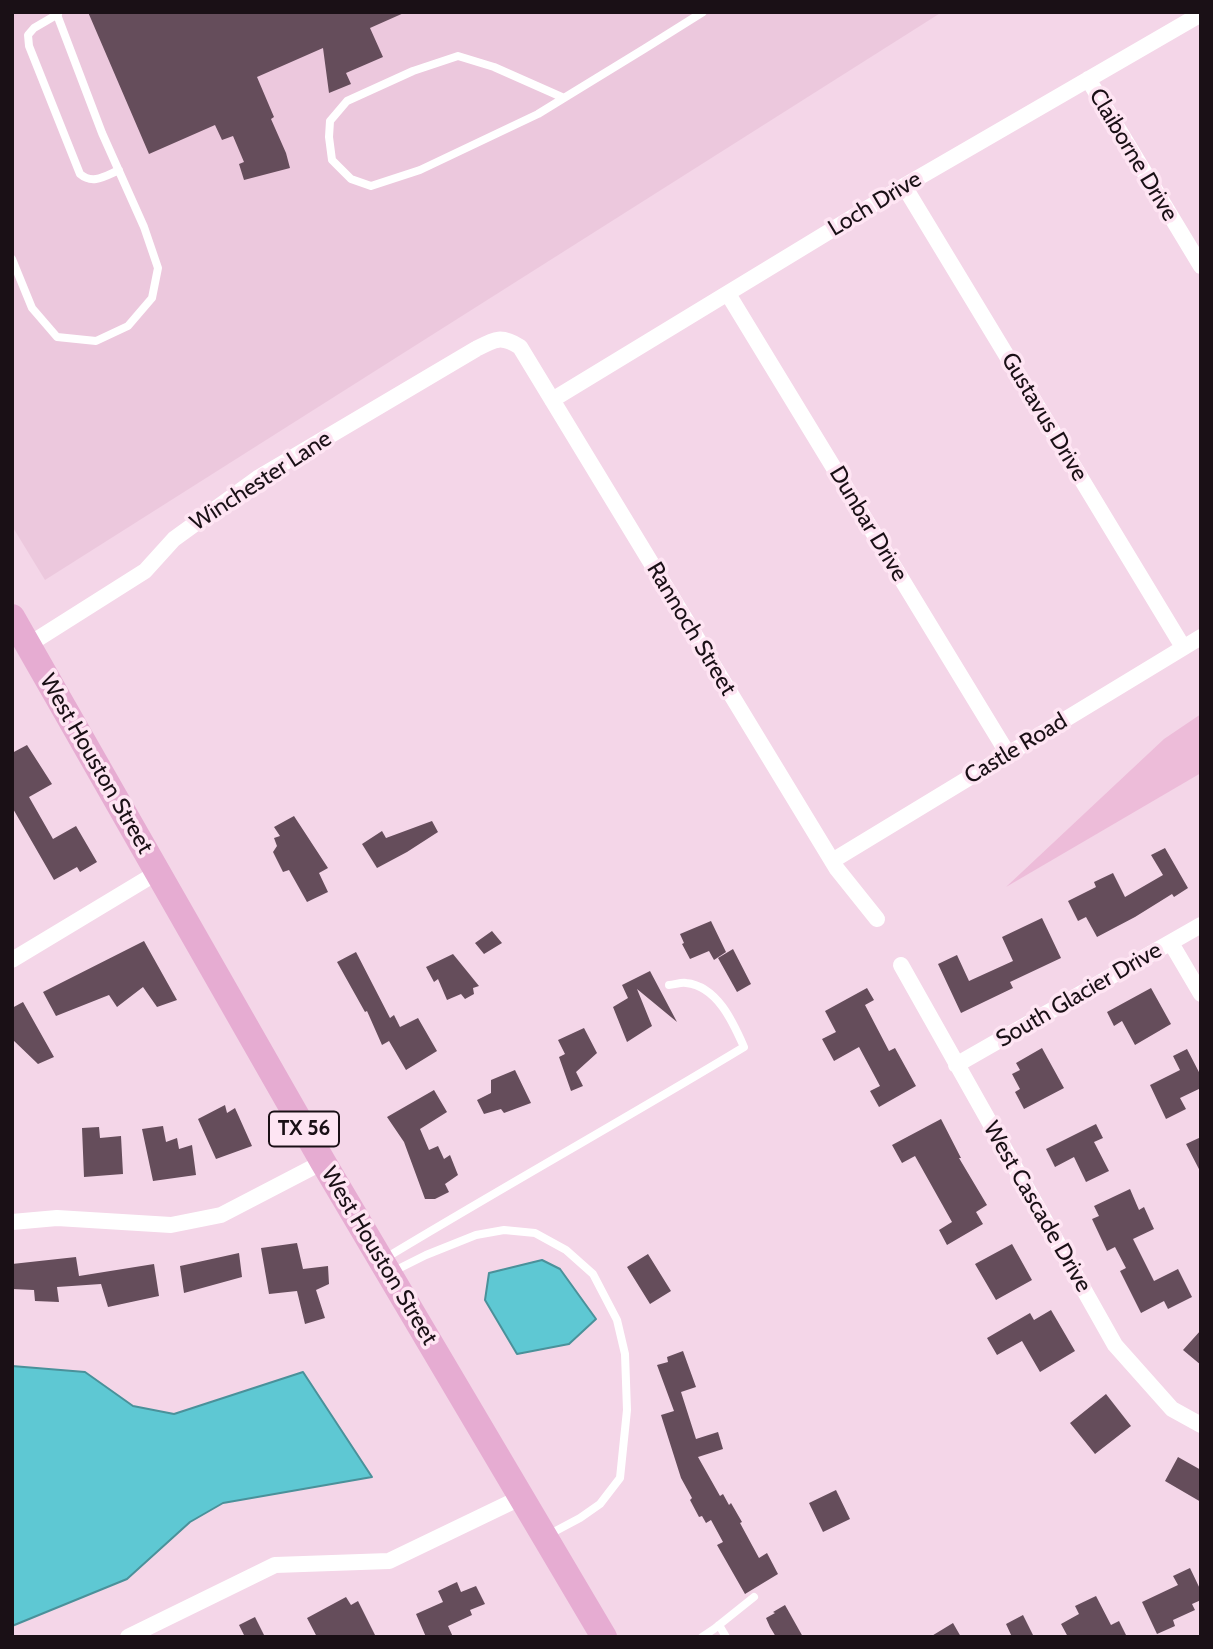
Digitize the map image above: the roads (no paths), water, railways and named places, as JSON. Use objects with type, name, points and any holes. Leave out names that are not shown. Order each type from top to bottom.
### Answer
[{"type":"main road","name":"West Houston Street","points":[[12,617],[323,1162],[604,1637]]},
{"type":"street","name":"Loch Drive","points":[[552,400],[904,186],[1201,14]]},
{"type":"street","name":"Claiborne Drive","points":[[1088,79],[1201,266]]},
{"type":"street","name":"Gustavus Drive","points":[[904,186],[1183,647]]},
{"type":"street","name":"Dunbar Drive","points":[[728,294],[1008,754]]},
{"type":"street","name":"Rannoch Street","points":[[508,339],[520,347],[832,861],[877,919]]},
{"type":"street","name":"Winchester Lane","points":[[28,645],[145,570],[174,539],[258,478],[476,349],[494,340],[508,339]]},
{"type":"street","name":"Castle Road","points":[[832,861],[1201,637]]},
{"type":"street","points":[[12,960],[158,872]]},
{"type":"street","name":"South Glacier Drive","points":[[956,1065],[1201,925]]},
{"type":"street","points":[[1171,943],[1201,994]]},
{"type":"street","name":"West Cascade Drive","points":[[901,965],[1115,1345],[1172,1409],[1201,1425]]},
{"type":"street","points":[[12,1222],[57,1218],[171,1226],[221,1215],[323,1162]]},
{"type":"street","points":[[128,1637],[275,1565],[389,1561],[522,1497]]},
{"type":"lane","points":[[564,98],[494,67],[458,56],[413,71],[348,100],[330,121],[332,160],[351,179],[371,186],[419,170],[538,114],[564,98],[703,12]]},
{"type":"lane","points":[[12,259],[32,309],[57,337],[96,341],[128,326],[152,298],[158,268],[144,227],[102,133],[57,13],[33,28],[28,35],[29,46],[80,174],[87,180],[95,180],[118,170]]},
{"type":"lane","points":[[385,1267],[519,1178],[642,1109],[744,1047],[719,1000],[700,988],[685,983],[669,985]]},
{"type":"lane","points":[[385,1267],[426,1255],[476,1235],[504,1230],[535,1233],[566,1250],[593,1274],[617,1320],[625,1353],[627,1410],[620,1478],[600,1504],[545,1537]]},
{"type":"lane","points":[[702,1637],[754,1597]]},
{"type":"lane","points":[[719,1625],[726,1637]]},
{"type":"water","points":[[542,1260],[560,1269],[596,1319],[569,1344],[517,1354],[485,1300],[489,1273]]},
{"type":"water","points":[[12,1366],[85,1372],[133,1406],[174,1414],[303,1372],[372,1477],[223,1503],[190,1522],[127,1579],[12,1626]]}]
